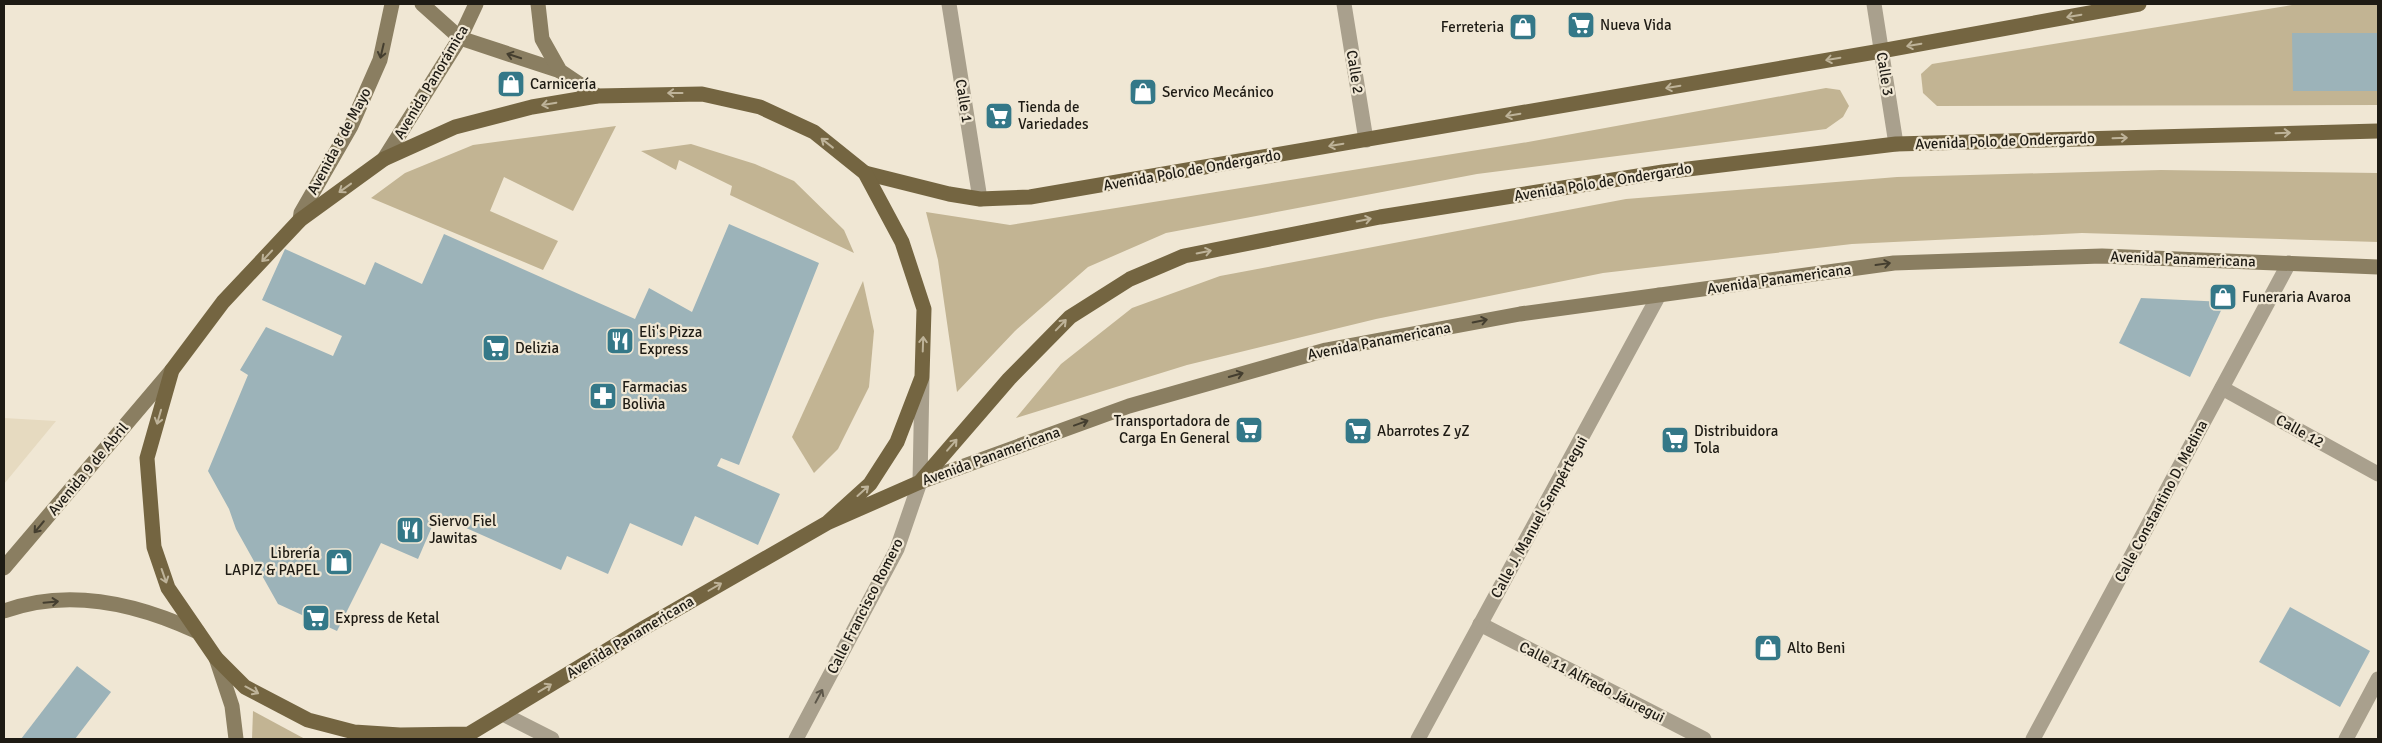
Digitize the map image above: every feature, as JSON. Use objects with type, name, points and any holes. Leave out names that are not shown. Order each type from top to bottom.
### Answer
[{"type":"main road","name":"Avenida Polo de Ondergardo","points":[[865,173],[949,194],[980,199],[1030,197],[1881,51],[2139,4]]},
{"type":"main road","points":[[466,737],[354,732],[308,720],[245,686],[216,658],[168,588],[154,547],[147,458],[172,370],[223,302],[300,220],[384,159],[455,127],[532,108],[597,96],[702,94],[760,107],[814,132],[865,173],[902,242],[924,310],[922,377],[897,442],[870,484],[827,524]]},
{"type":"main road","name":"Avenida Polo de Ondergardo","points":[[920,482],[1009,379],[1070,317],[1130,279],[1184,256],[1380,217],[1653,173],[1896,144],[2378,131]]},
{"type":"main road","name":"Avenida Panamericana","points":[[466,737],[644,628],[827,524],[920,482]]},
{"type":"street","name":"Avenida 8 de Mayo","points":[[300,220],[301,213],[351,126],[380,60],[392,4]]},
{"type":"street","points":[[422,4],[460,38],[560,71],[597,96]]},
{"type":"street","name":"Avenida Panorámica","points":[[384,159],[460,38],[476,4]]},
{"type":"street","points":[[538,4],[542,39],[560,71]]},
{"type":"street","name":"Calle 1","points":[[949,4],[980,199]]},
{"type":"street","name":"Calle 2","points":[[1344,4],[1366,140]]},
{"type":"street","name":"Calle 3","points":[[1874,4],[1896,144]]},
{"type":"street","name":"Avenida Panamericana","points":[[920,482],[1128,406],[1326,350],[1520,314],[1894,263],[2102,256],[2378,268]]},
{"type":"street","name":"Calle Constantino D. Medina","points":[[2033,739],[2289,263]]},
{"type":"street","name":"Calle J. Manuel Sempértegui","points":[[1418,739],[1659,295]]},
{"type":"street","name":"Avenida 9 de Abril","points":[[4,568],[172,370]]},
{"type":"street","name":"Calle Francisco Romero","points":[[796,739],[897,548],[920,482],[922,377]]},
{"type":"street","name":"Calle 12","points":[[2222,388],[2378,474]]},
{"type":"street","points":[[4,611],[48,601],[86,600],[126,604],[163,616],[198,632]]},
{"type":"street","name":"Calle 11 Alfredo Jáuregui","points":[[1480,624],[1704,739]]},
{"type":"street","points":[[216,658],[232,706],[236,739]]},
{"type":"street","points":[[2346,739],[2378,679]]},
{"type":"street","points":[[503,714],[552,739]]},
{"type":"shaded area","points":[[2298,4],[2378,4],[2378,105],[1937,106],[1923,93],[1921,74],[1932,64]]},
{"type":"shaded area","points":[[1826,88],[1840,90],[1849,106],[1843,117],[1826,129],[1477,174],[1166,233],[1088,267],[1015,331],[957,392],[938,260],[926,212],[1010,225],[1528,142]]},
{"type":"shaded area","points":[[616,126],[573,211],[504,177],[490,211],[558,241],[543,270],[371,198],[405,173],[473,145]]},
{"type":"shaded area","points":[[691,144],[755,164],[794,181],[844,230],[854,253],[730,195],[732,186],[679,160],[676,170],[641,151]]},
{"type":"shaded area","points":[[2161,170],[2378,173],[2378,242],[2082,233],[1852,244],[1603,273],[1376,319],[1187,365],[1016,418],[1061,364],[1132,308],[1220,276],[1626,199],[1897,177]]},
{"type":"shaded area","points":[[863,281],[874,331],[869,387],[838,449],[814,473],[792,437]]},
{"type":"shaded area","points":[[4,418],[56,421],[4,484]]},
{"type":"shaded area","points":[[253,711],[305,739],[252,739]]},
{"type":"building","points":[[2292,33],[2378,33],[2378,91],[2293,91]]},
{"type":"building","points":[[729,224],[819,263],[739,465],[721,458],[717,466],[780,494],[758,545],[695,516],[682,546],[630,523],[608,574],[567,556],[561,570],[437,515],[418,559],[381,543],[337,631],[278,604],[236,529],[229,509],[208,471],[248,375],[240,370],[266,327],[333,356],[342,336],[262,300],[285,249],[365,285],[375,262],[422,284],[444,234],[635,319],[649,288],[692,312]]},
{"type":"building","points":[[2141,298],[2225,302],[2190,377],[2119,343]]},
{"type":"building","points":[[2290,607],[2370,651],[2340,707],[2259,662]]},
{"type":"building","points":[[77,666],[111,692],[75,739],[21,739]]},
{"type":"place","name":"Nueva Vida","points":[[1581,25]]},
{"type":"place","name":"Ferreteria","points":[[1523,27]]},
{"type":"place","name":"Carnicería","points":[[511,84]]},
{"type":"place","name":"Servico Mecánico","points":[[1143,92]]},
{"type":"place","name":"Tienda de Variedades","points":[[999,116]]},
{"type":"place","name":"Funeraria Avaroa","points":[[2223,297]]},
{"type":"place","name":"Eli's Pizza Express","points":[[620,341]]},
{"type":"place","name":"Delizia","points":[[496,348]]},
{"type":"place","name":"Farmacias Bolivia","points":[[603,396]]},
{"type":"place","name":"Transportadora de Carga En General","points":[[1249,430]]},
{"type":"place","name":"Abarrotes Z yZ","points":[[1358,431]]},
{"type":"place","name":"Distribuidora Tola","points":[[1675,440]]},
{"type":"place","name":"Siervo Fiel Jawitas","points":[[410,530]]},
{"type":"place","name":"Librería LAPIZ & PAPEL","points":[[339,562]]},
{"type":"place","name":"Express de Ketal","points":[[316,618]]},
{"type":"place","name":"Alto Beni","points":[[1768,648]]}]
